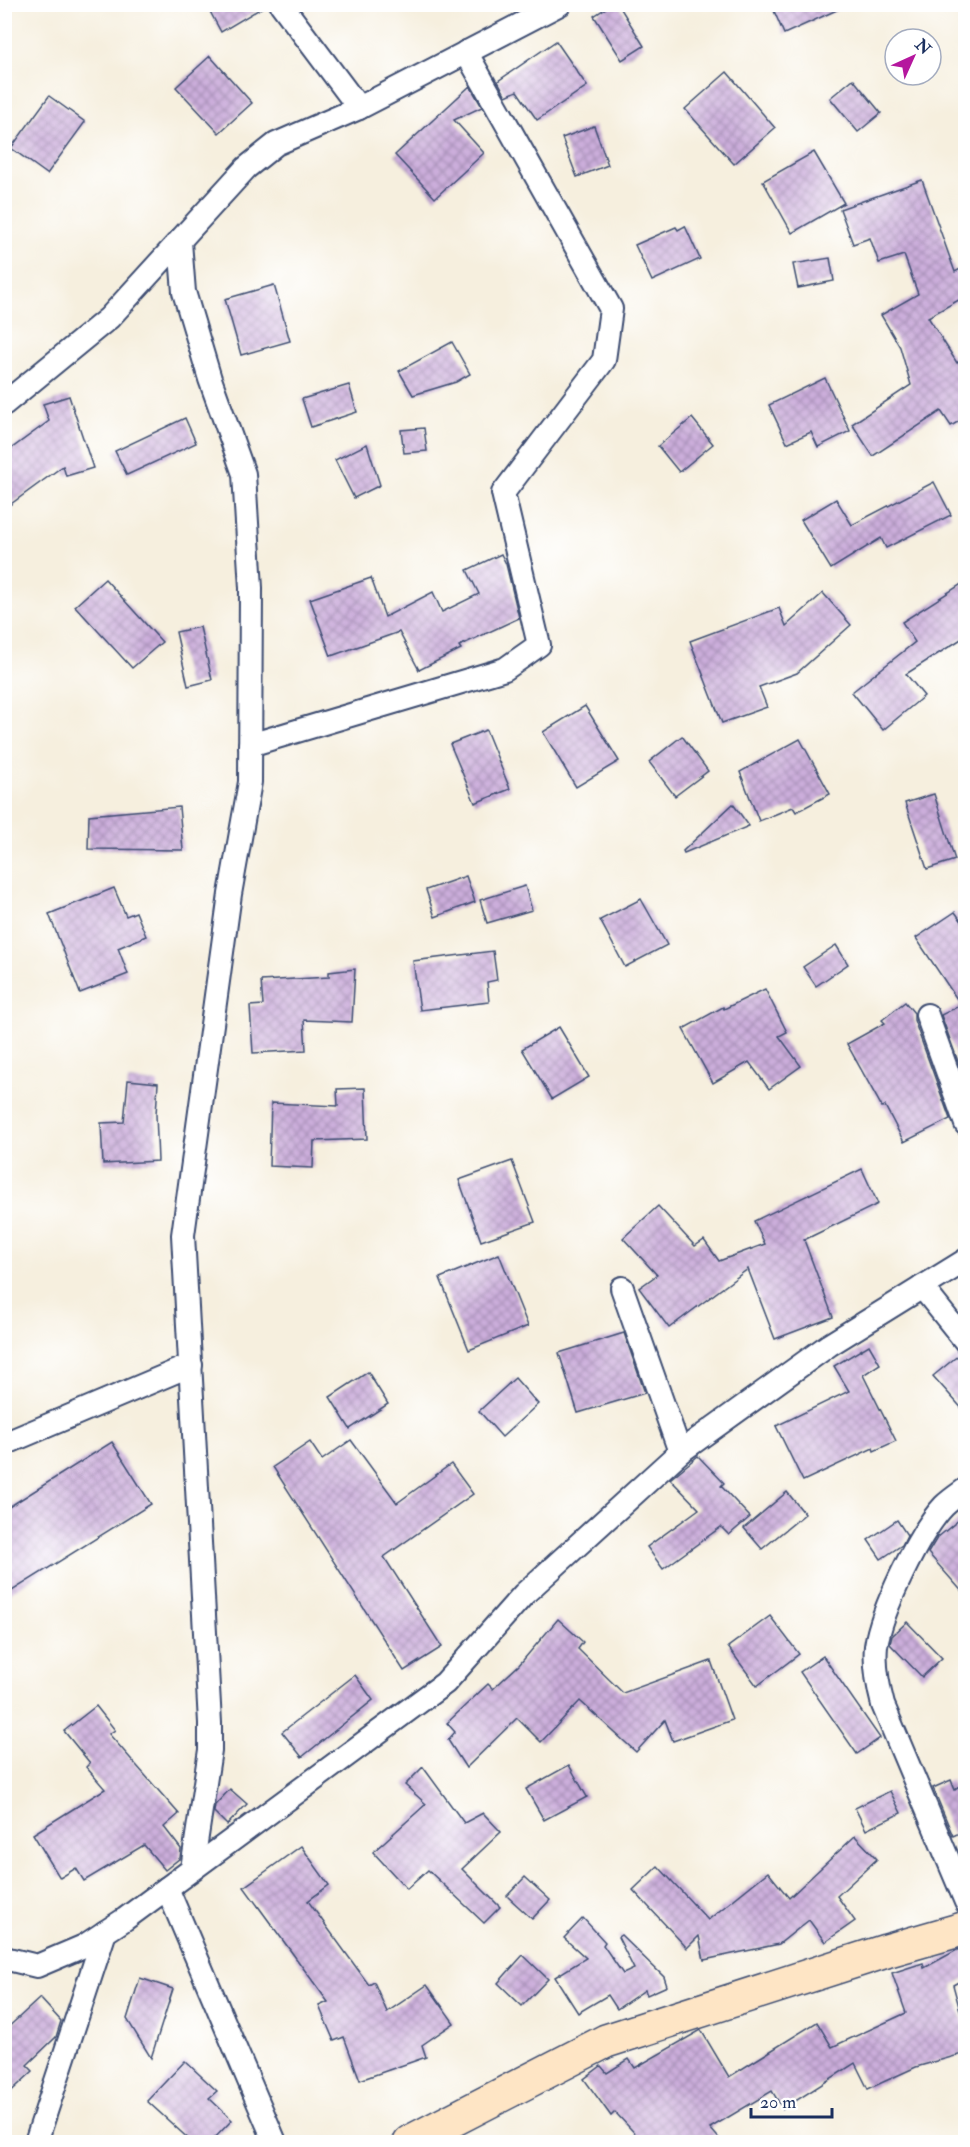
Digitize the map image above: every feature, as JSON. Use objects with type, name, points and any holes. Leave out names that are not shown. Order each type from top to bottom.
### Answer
[{"type":"street","points":[[280,4],[359,108]]},
{"type":"street","points":[[4,404],[110,318],[246,168],[276,144],[359,108],[560,4]]},
{"type":"street","points":[[250,745],[505,669],[539,645],[503,493],[604,360],[611,309],[466,52]]},
{"type":"street","points":[[180,242],[184,292],[210,379],[244,474],[251,588],[250,782],[230,894],[183,1235],[210,1723],[210,1750],[192,1869]]},
{"type":"street","points":[[927,1015],[966,1124]]},
{"type":"street","points":[[4,1958],[37,1966],[84,1946],[167,1888],[445,1683],[524,1594],[680,1452],[829,1345],[966,1260]]},
{"type":"street","points":[[922,1287],[966,1342]]},
{"type":"street","points":[[622,1288],[680,1452]]},
{"type":"street","points":[[4,1444],[191,1365]]},
{"type":"street","points":[[966,1489],[944,1506],[923,1536],[884,1615],[876,1646],[876,1679],[883,1705],[966,1902]]},
{"type":"street","points":[[167,1888],[275,2142]]},
{"type":"street","points":[[410,2142],[606,2041],[886,1951],[966,1928]]},
{"type":"street","points":[[36,2142],[105,1932]]},
{"type":"building","points":[[206,4],[268,4],[221,32]]},
{"type":"building","points":[[612,4],[618,4],[644,46],[622,60],[594,16]]},
{"type":"building","points":[[771,4],[850,4],[784,34]]},
{"type":"building","points":[[556,41],[587,86],[537,120],[517,91],[506,96],[498,81]]},
{"type":"building","points":[[210,56],[252,103],[219,133],[176,87]]},
{"type":"building","points":[[727,72],[775,128],[734,164],[685,109]]},
{"type":"building","points":[[853,79],[881,113],[858,132],[830,98]]},
{"type":"building","points":[[470,86],[482,107],[454,120],[484,153],[435,198],[395,155]]},
{"type":"building","points":[[49,96],[85,122],[47,174],[11,148]]},
{"type":"building","points":[[594,126],[608,165],[577,177],[562,138]]},
{"type":"building","points":[[814,152],[844,203],[792,233],[763,181]]},
{"type":"building","points":[[922,180],[955,272],[966,266],[966,296],[928,317],[957,363],[966,373],[966,417],[951,426],[941,411],[873,456],[852,424],[911,385],[900,347],[881,315],[918,294],[904,255],[879,263],[870,238],[853,244],[840,209]]},
{"type":"building","points":[[685,226],[700,259],[652,281],[635,245],[676,227],[678,230]]},
{"type":"building","points":[[830,258],[834,281],[798,288],[793,264]]},
{"type":"building","points":[[274,285],[290,341],[241,355],[225,299]]},
{"type":"building","points":[[452,342],[470,374],[456,382],[413,395],[399,371]]},
{"type":"building","points":[[825,378],[850,431],[818,447],[811,432],[787,443],[769,405]]},
{"type":"building","points":[[349,385],[357,412],[311,427],[302,399]]},
{"type":"building","points":[[69,396],[93,468],[66,476],[63,466],[4,509],[4,454],[49,421],[43,404]]},
{"type":"building","points":[[185,418],[196,443],[127,475],[115,451]]},
{"type":"building","points":[[692,418],[713,444],[679,472],[658,446]]},
{"type":"building","points":[[424,428],[427,451],[404,453],[401,430]]},
{"type":"building","points":[[367,444],[380,485],[354,498],[335,460]]},
{"type":"building","points":[[934,482],[951,515],[886,548],[881,538],[831,569],[801,520],[836,499],[852,525]]},
{"type":"building","points":[[501,554],[506,564],[519,618],[459,646],[461,649],[419,670],[399,632],[331,656],[310,599],[371,578],[385,617],[433,592],[442,612],[479,594],[467,570]]},
{"type":"building","points":[[105,579],[162,642],[132,668],[75,606]]},
{"type":"building","points":[[966,581],[966,636],[906,674],[924,696],[883,730],[852,692],[915,642],[902,622]]},
{"type":"building","points":[[823,593],[851,625],[797,673],[759,687],[767,707],[722,723],[690,641],[779,608],[786,626]]},
{"type":"building","points":[[200,627],[212,680],[188,686],[176,632]]},
{"type":"building","points":[[585,706],[619,761],[576,787],[543,732]]},
{"type":"building","points":[[486,730],[510,789],[475,803],[450,744]]},
{"type":"building","points":[[682,736],[708,771],[675,796],[649,762]]},
{"type":"building","points":[[800,739],[830,794],[796,812],[793,807],[759,821],[740,772]]},
{"type":"building","points":[[934,794],[955,860],[927,869],[905,803]]},
{"type":"building","points":[[733,804],[749,826],[684,853],[683,851]]},
{"type":"building","points":[[179,807],[183,850],[88,849],[89,815]]},
{"type":"building","points":[[466,876],[475,902],[435,917],[426,890]]},
{"type":"building","points":[[525,886],[532,910],[487,923],[480,900]]},
{"type":"building","points":[[114,888],[126,916],[136,912],[146,936],[118,948],[128,974],[80,993],[49,914]]},
{"type":"building","points":[[641,899],[667,945],[625,967],[600,920]]},
{"type":"building","points":[[955,912],[966,927],[966,1083],[941,1015],[961,1005],[916,938]]},
{"type":"building","points":[[836,945],[848,964],[816,986],[803,967]]},
{"type":"building","points":[[493,951],[497,980],[487,982],[489,1002],[420,1010],[413,961]]},
{"type":"building","points":[[355,969],[352,1022],[304,1020],[306,1050],[253,1053],[250,1006],[263,1005],[261,981],[329,977],[329,972]]},
{"type":"building","points":[[765,989],[787,1032],[779,1036],[801,1066],[769,1089],[749,1062],[713,1083],[683,1029],[723,1007],[724,1009]]},
{"type":"building","points":[[905,1002],[914,1013],[914,1020],[950,1119],[904,1142],[847,1044],[885,1023],[882,1020]]},
{"type":"building","points":[[559,1027],[589,1077],[552,1099],[522,1049]]},
{"type":"building","points":[[128,1080],[158,1083],[156,1114],[158,1161],[103,1164],[101,1123],[124,1122]]},
{"type":"building","points":[[365,1088],[367,1139],[314,1141],[313,1168],[269,1166],[271,1103],[338,1106],[337,1089]]},
{"type":"building","points":[[512,1161],[535,1222],[481,1241],[459,1180]]},
{"type":"building","points":[[862,1169],[878,1204],[804,1240],[833,1317],[775,1339],[748,1269],[669,1328],[639,1288],[657,1275],[623,1238],[658,1206],[695,1246],[704,1240],[719,1261],[765,1244],[754,1221]]},
{"type":"building","points":[[499,1254],[528,1326],[469,1350],[440,1278]]},
{"type":"building","points":[[624,1333],[645,1393],[578,1413],[559,1353]]},
{"type":"building","points":[[869,1345],[880,1364],[863,1375],[896,1441],[874,1451],[873,1448],[803,1481],[776,1426],[849,1391],[834,1366]]},
{"type":"building","points":[[960,1354],[966,1355],[966,1413],[933,1376]]},
{"type":"building","points":[[368,1372],[388,1404],[350,1429],[330,1397]]},
{"type":"building","points":[[515,1378],[538,1404],[502,1437],[479,1411]]},
{"type":"building","points":[[351,1440],[397,1503],[451,1464],[473,1494],[384,1557],[442,1647],[404,1671],[273,1467],[310,1442],[322,1460]]},
{"type":"building","points":[[112,1442],[151,1504],[4,1596],[4,1510]]},
{"type":"building","points":[[698,1456],[724,1483],[721,1486],[750,1517],[729,1535],[721,1527],[663,1569],[647,1547],[699,1509],[670,1479]]},
{"type":"building","points":[[787,1492],[805,1514],[762,1549],[744,1528]]},
{"type":"building","points":[[966,1514],[966,1596],[928,1553],[937,1538]]},
{"type":"building","points":[[897,1520],[907,1535],[902,1545],[881,1559],[868,1540]]},
{"type":"building","points":[[770,1616],[799,1654],[757,1686],[728,1647]]},
{"type":"building","points":[[558,1619],[583,1642],[578,1649],[623,1693],[711,1661],[732,1720],[673,1741],[665,1720],[636,1752],[580,1701],[541,1742],[517,1718],[466,1768],[448,1740],[455,1732],[447,1723],[488,1684],[493,1689],[519,1665]]},
{"type":"building","points":[[907,1622],[942,1658],[922,1677],[890,1644],[892,1636]]},
{"type":"building","points":[[823,1656],[880,1738],[857,1754],[800,1672]]},
{"type":"building","points":[[355,1675],[373,1700],[302,1757],[282,1732]]},
{"type":"building","points":[[96,1706],[115,1730],[109,1734],[179,1814],[164,1827],[181,1849],[180,1858],[165,1870],[144,1845],[84,1881],[76,1868],[60,1878],[33,1834],[105,1789],[86,1767],[90,1763],[64,1731]]},
{"type":"building","points":[[569,1765],[587,1797],[544,1820],[526,1789]]},
{"type":"building","points":[[423,1767],[464,1823],[483,1813],[501,1832],[462,1869],[500,1907],[484,1923],[428,1870],[407,1889],[373,1852],[426,1804],[405,1785]]},
{"type":"building","points":[[951,1780],[955,1790],[966,1781],[966,1830],[953,1836],[933,1788]]},
{"type":"building","points":[[230,1789],[247,1804],[227,1825],[214,1812],[215,1805]]},
{"type":"building","points":[[890,1791],[901,1813],[866,1830],[855,1808]]},
{"type":"building","points":[[855,1836],[877,1859],[837,1896],[855,1921],[825,1942],[809,1920],[779,1944],[704,1960],[699,1936],[687,1948],[633,1890],[658,1866],[708,1920],[768,1872],[789,1898]]},
{"type":"building","points":[[301,1846],[329,1885],[308,1901],[369,1985],[374,1982],[387,2012],[427,1985],[454,2023],[422,2045],[426,2057],[360,2080],[344,2037],[334,2041],[319,2006],[328,2002],[244,1887]]},
{"type":"building","points":[[525,1877],[550,1900],[532,1919],[507,1896]]},
{"type":"building","points":[[583,1918],[605,1942],[603,1945],[623,1974],[634,1969],[618,1937],[621,1935],[664,1977],[667,1986],[647,1995],[645,1990],[617,2009],[608,1995],[578,2013],[555,1977],[586,1958],[564,1938]]},
{"type":"building","points":[[966,1948],[966,1978],[953,1985],[966,2032],[966,2053],[916,2067],[868,2089],[855,2063],[783,2109],[772,2091],[710,2128],[722,2142],[643,2142],[615,2112],[611,2116],[584,2079],[601,2066],[607,2073],[629,2059],[635,2068],[701,2030],[729,2077],[817,2022],[832,2047],[906,2013],[892,1973],[923,1963],[924,1968],[957,1950]]},
{"type":"building","points":[[523,1955],[548,1979],[522,2006],[498,1983]]},
{"type":"building","points":[[140,1978],[173,1989],[151,2058],[127,2019]]},
{"type":"building","points":[[40,1998],[61,2021],[56,2037],[27,2065],[33,2071],[4,2098],[4,2031]]},
{"type":"building","points":[[185,2061],[217,2091],[209,2098],[232,2120],[211,2142],[192,2142],[147,2101]]}]
